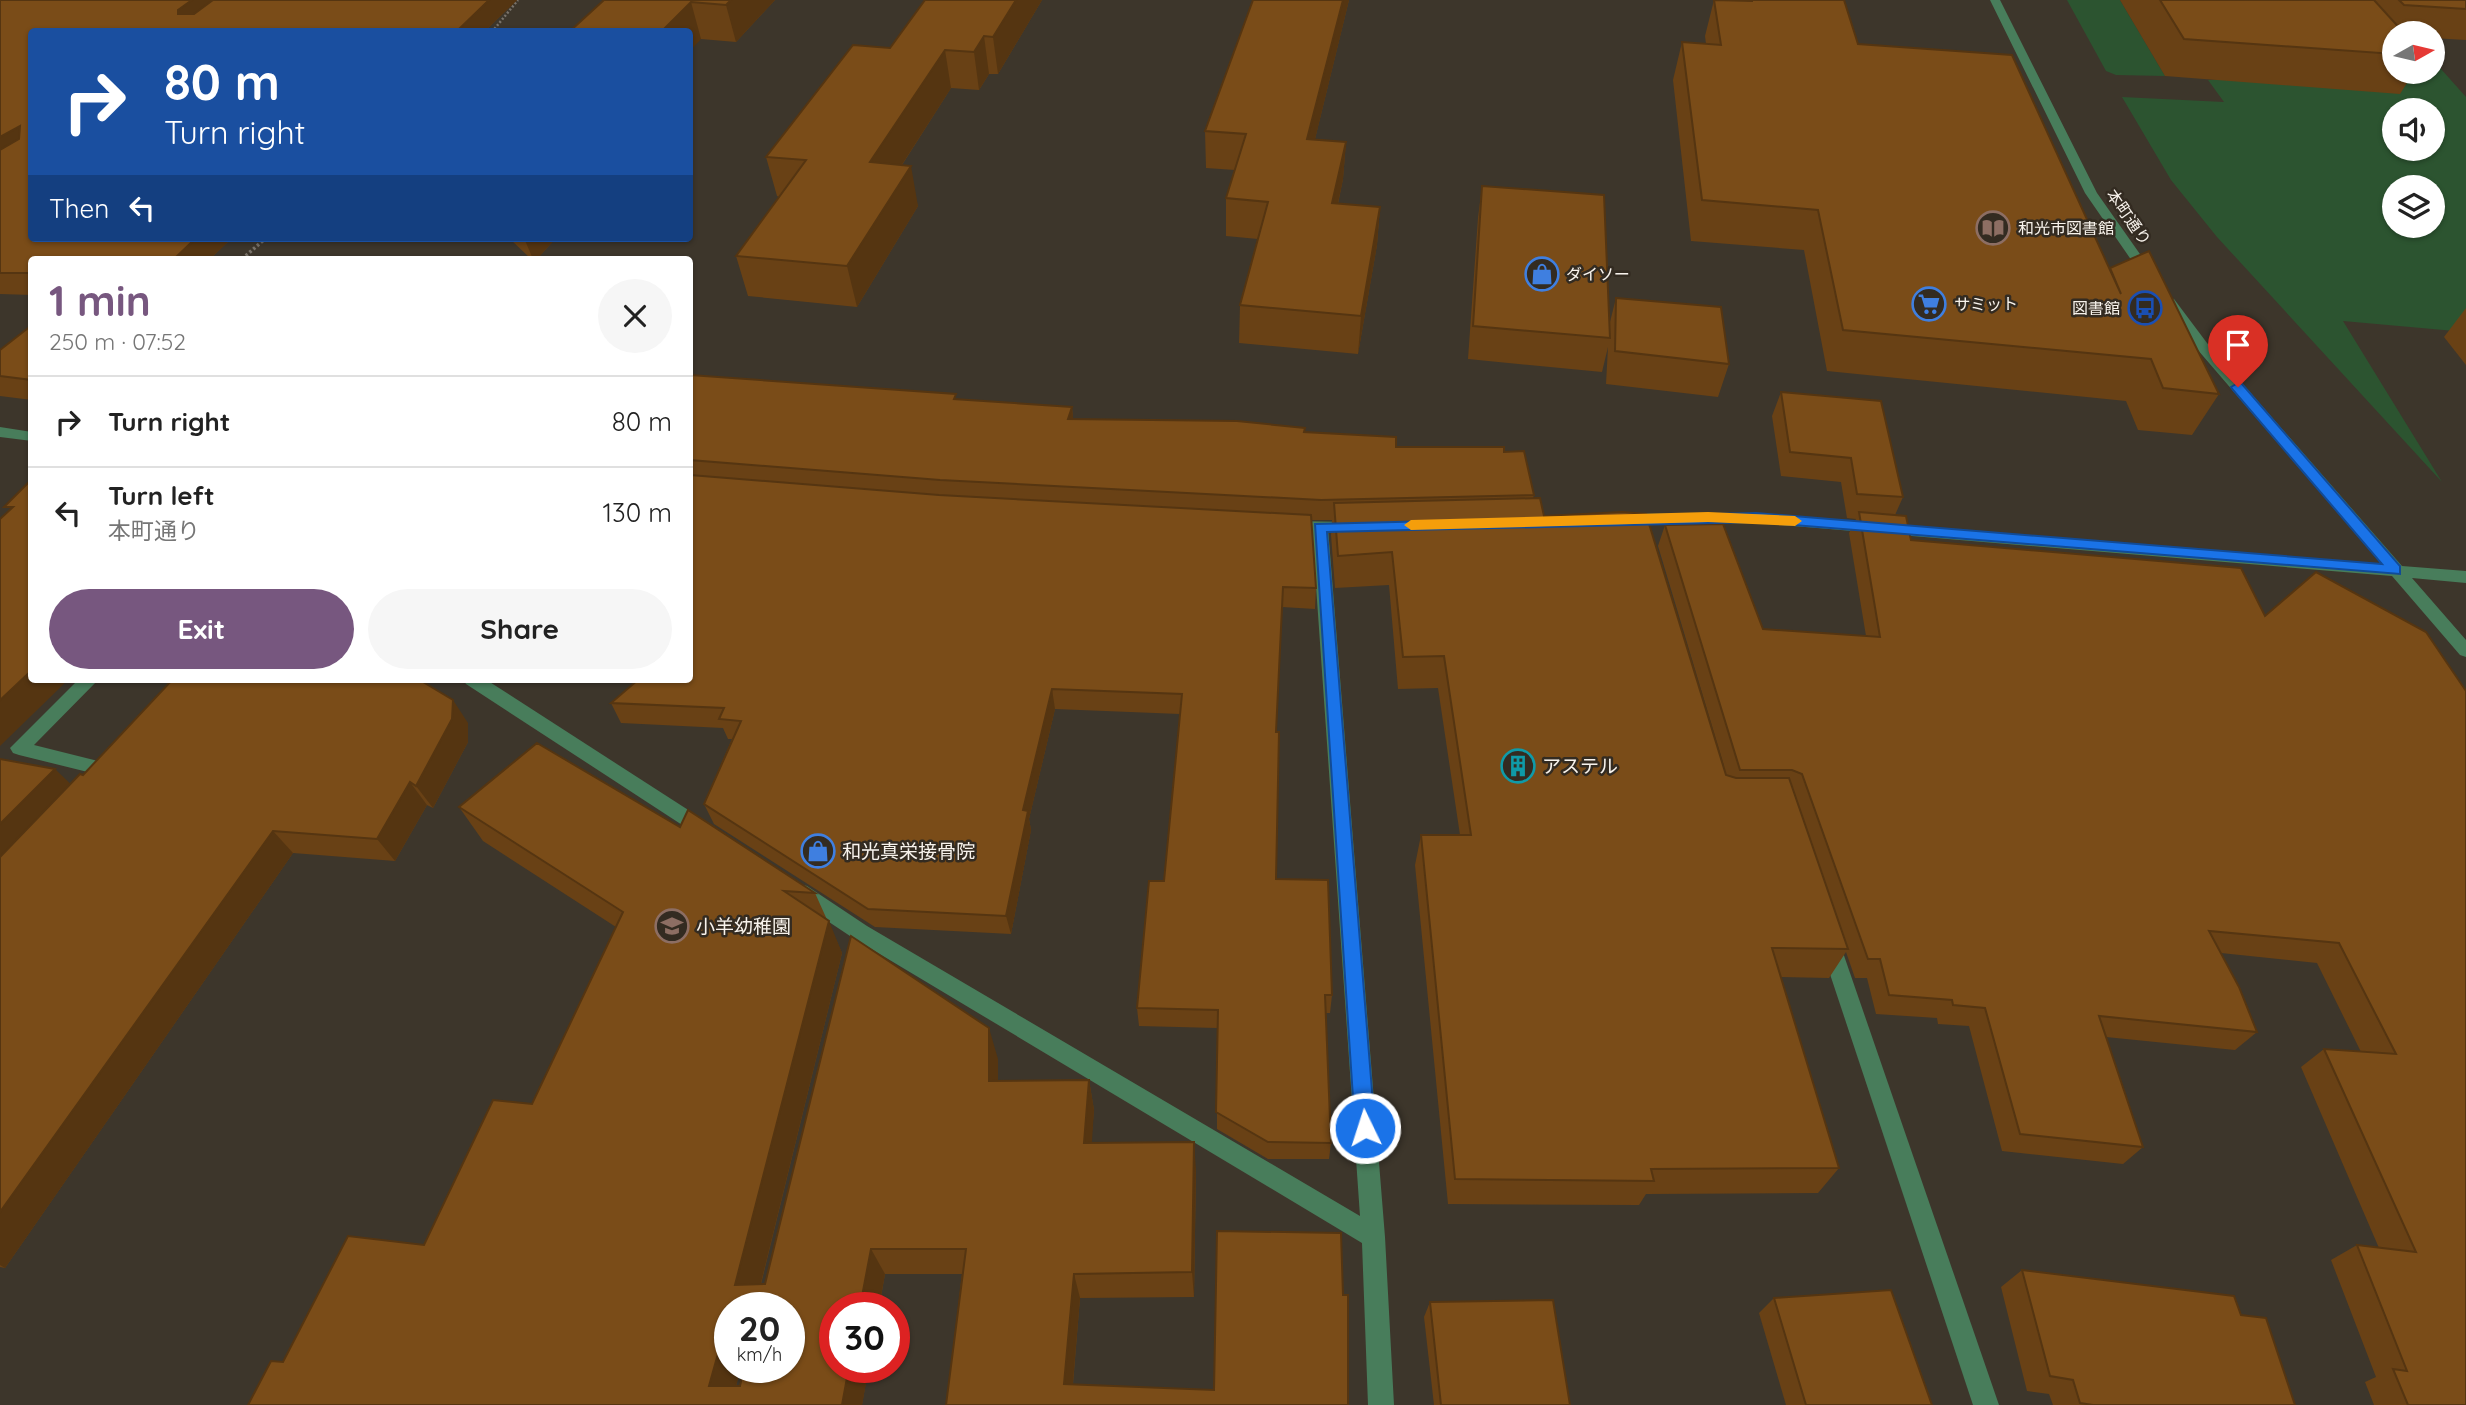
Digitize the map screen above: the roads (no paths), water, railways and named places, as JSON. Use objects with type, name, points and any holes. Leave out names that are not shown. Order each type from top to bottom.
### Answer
[{"type":"street","name":"本町通り","points":[[1995,0],[2091,193],[2127,245],[2202,346],[2466,651]]},
{"type":"street","points":[[0,432],[28,436]]},
{"type":"street","points":[[1611,520],[1756,517],[2466,577]]},
{"type":"street","points":[[1639,519],[1647,546]]},
{"type":"street","points":[[1278,525],[1320,528],[1376,526]]},
{"type":"street","points":[[1320,528],[1373,1237],[1381,1405]]},
{"type":"street","points":[[86,683],[19,748],[114,772],[95,792]]},
{"type":"street","points":[[478,683],[723,842]]},
{"type":"street","points":[[780,880],[860,932],[1373,1237]]},
{"type":"street","points":[[1822,919],[1986,1405]]},
{"type":"street","points":[[854,958],[860,932]]},
{"type":"place","name":"和光市図書館","points":[[1993,228]]},
{"type":"place","name":"ダイソー","points":[[1542,274]]},
{"type":"place","name":"サミット","points":[[1929,304]]},
{"type":"place","name":"図書館","points":[[2145,308]]},
{"type":"place","name":"アステル","points":[[1518,766]]},
{"type":"place","name":"和光真栄接骨院","points":[[818,851]]},
{"type":"place","name":"小羊幼稚園","points":[[672,926]]}]
